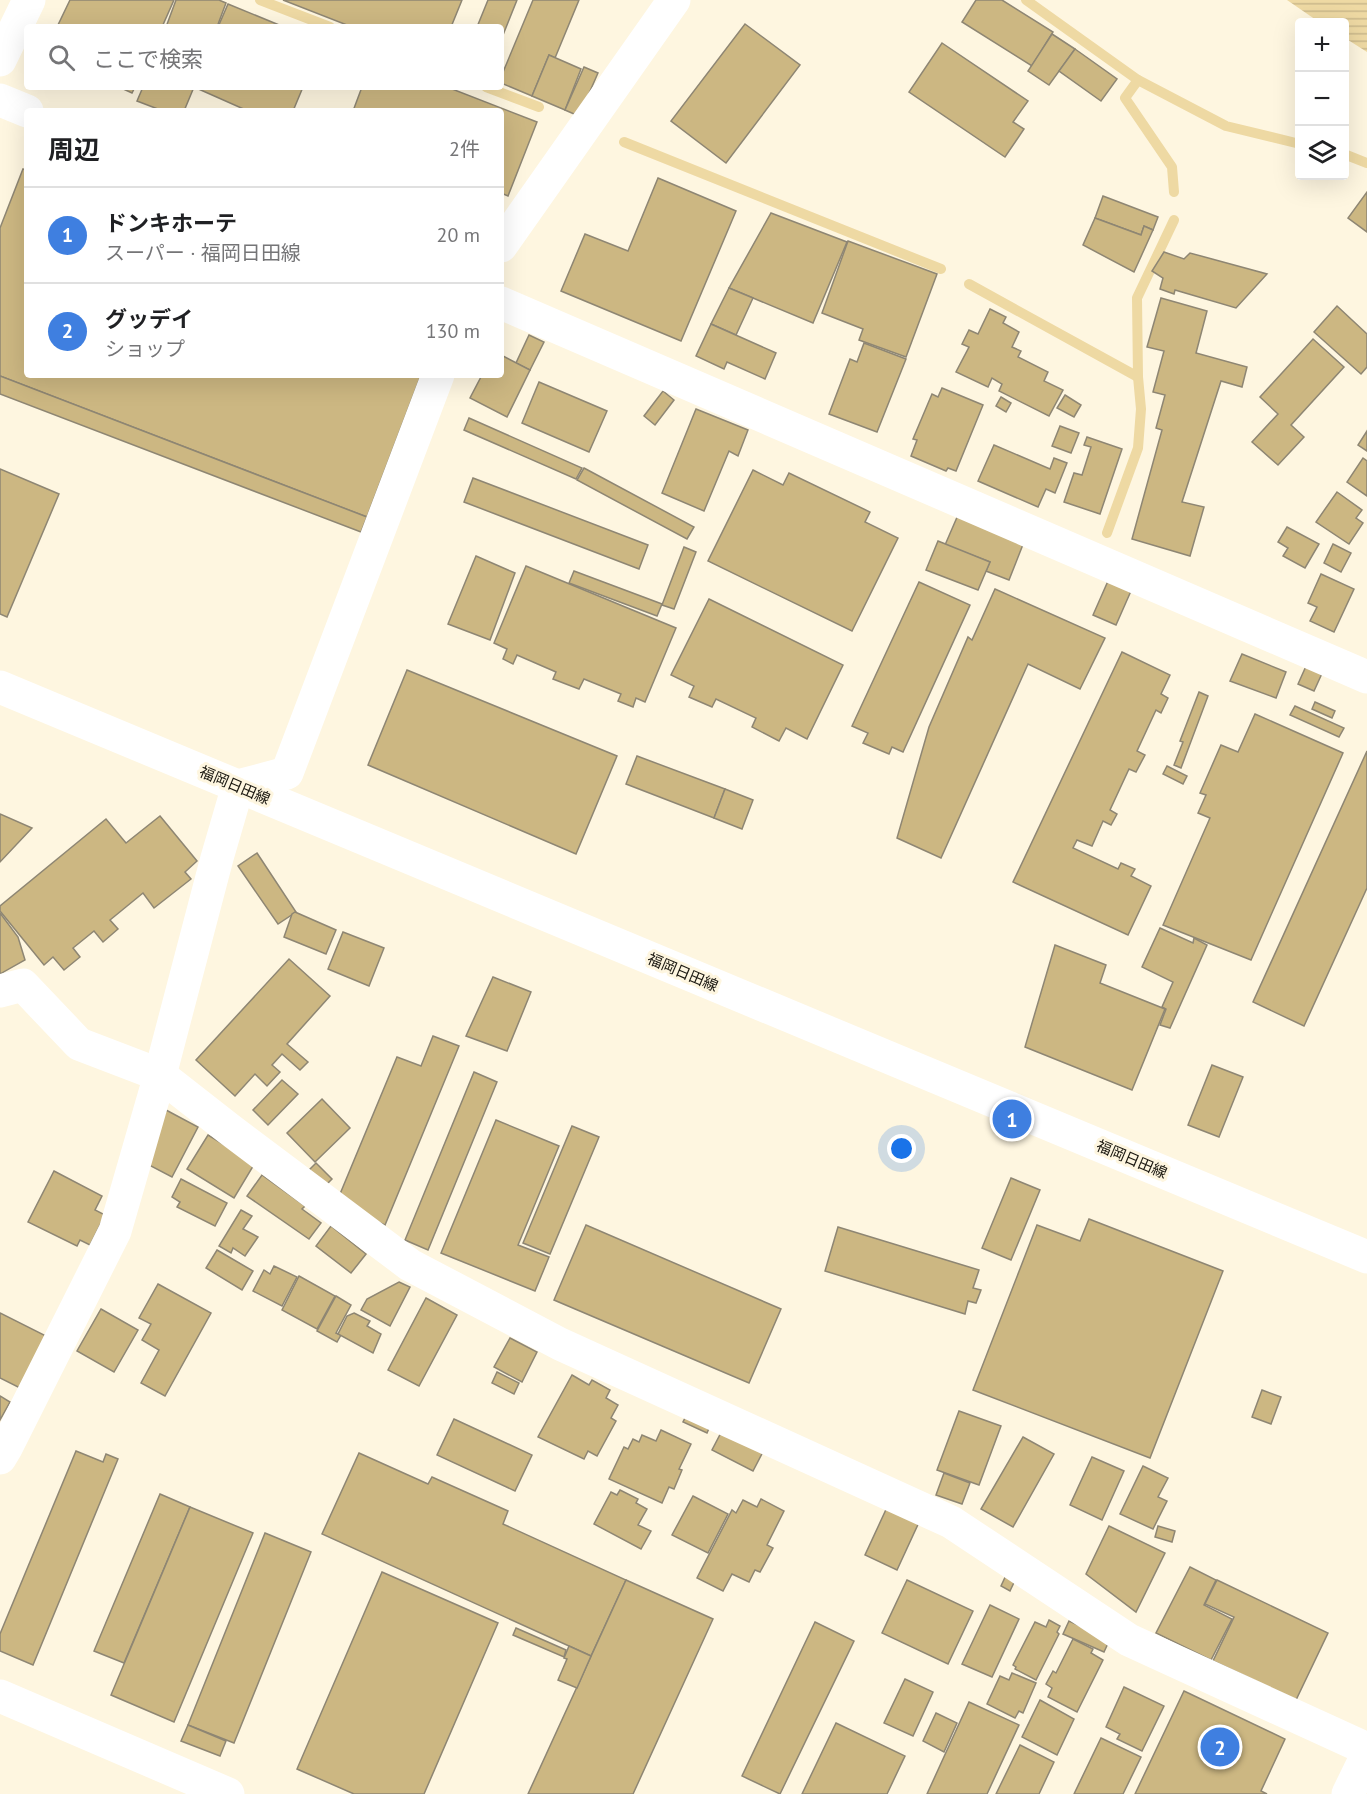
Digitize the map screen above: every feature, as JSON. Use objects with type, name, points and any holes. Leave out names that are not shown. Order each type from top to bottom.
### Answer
[{"type":"street","points":[[0,60],[29,0]]},
{"type":"street","points":[[504,242],[674,0]]},
{"type":"street","points":[[0,100],[24,110]]},
{"type":"street","points":[[504,304],[1367,677]]},
{"type":"street","points":[[0,1458],[115,1231],[160,1075],[238,786],[287,773],[437,378]]},
{"type":"street","name":"福岡日田線","points":[[0,687],[1367,1257]]},
{"type":"street","points":[[0,991],[23,985],[79,1044],[160,1075],[410,1265],[560,1344],[951,1522],[1129,1640],[1367,1749]]},
{"type":"street","points":[[0,1696],[228,1794]]},
{"type":"street","points":[[1348,1794],[1367,1755]]},
{"type":"shaded area","points":[[1287,0],[1367,0],[1367,52],[1349,41],[1349,18],[1313,18]]},
{"type":"building","points":[[70,0],[174,0],[163,24],[58,24]]},
{"type":"building","points":[[176,0],[219,0],[226,3],[218,24],[167,24]]},
{"type":"building","points":[[283,0],[462,0],[452,24],[344,24]]},
{"type":"building","points":[[488,0],[517,0],[504,32],[504,24],[478,24]]},
{"type":"building","points":[[533,0],[579,0],[555,58],[549,55],[532,96],[504,84],[504,70]]},
{"type":"building","points":[[976,0],[1002,0],[1053,32],[1032,66],[962,22]]},
{"type":"building","points":[[228,4],[277,24],[219,24]]},
{"type":"building","points":[[745,24],[800,65],[726,163],[671,121]]},
{"type":"building","points":[[1052,34],[1075,49],[1049,85],[1028,71]]},
{"type":"building","points":[[942,43],[1028,101],[1013,122],[1024,129],[1005,157],[909,92]]},
{"type":"building","points":[[1075,49],[1117,79],[1101,101],[1059,71]]},
{"type":"building","points":[[549,55],[581,69],[565,110],[532,96]]},
{"type":"building","points":[[584,67],[598,73],[584,105],[583,118],[565,110]]},
{"type":"building","points":[[142,90],[193,90],[185,108],[155,108],[137,101]]},
{"type":"building","points":[[201,90],[302,90],[294,108],[241,108]]},
{"type":"building","points":[[361,90],[455,90],[501,108],[354,108]]},
{"type":"building","points":[[504,109],[537,122],[508,196],[504,194]]},
{"type":"building","points":[[24,169],[24,378],[420,378],[367,517],[0,376],[0,228]]},
{"type":"building","points":[[658,178],[736,211],[681,341],[561,291],[585,234],[628,251]]},
{"type":"building","points":[[1367,192],[1367,232],[1348,218]]},
{"type":"building","points":[[1103,196],[1158,217],[1153,230],[1144,226],[1141,235],[1095,218]]},
{"type":"building","points":[[771,213],[847,242],[813,323],[729,288]]},
{"type":"building","points":[[1095,218],[1141,235],[1144,226],[1153,230],[1134,272],[1083,245]]},
{"type":"building","points":[[848,241],[937,274],[906,357],[859,340],[863,329],[822,313]]},
{"type":"building","points":[[1164,252],[1184,259],[1190,253],[1267,274],[1236,308],[1175,290],[1174,294],[1160,289],[1163,278],[1152,271]]},
{"type":"building","points":[[729,288],[753,298],[736,335],[711,324]]},
{"type":"building","points":[[1161,298],[1207,311],[1196,353],[1247,367],[1242,387],[1221,381],[1182,502],[1204,507],[1190,556],[1132,539],[1162,430],[1156,428],[1165,395],[1153,392],[1164,351],[1147,347]]},
{"type":"building","points":[[1337,306],[1367,334],[1367,367],[1361,374],[1314,332]]},
{"type":"building","points":[[990,309],[1006,317],[1003,323],[1019,332],[1012,347],[1021,351],[1018,357],[1048,372],[1044,381],[1063,390],[1049,416],[999,391],[1002,384],[992,378],[988,387],[956,372],[969,347],[962,344],[969,330],[978,334]]},
{"type":"building","points":[[711,324],[776,353],[765,379],[727,362],[724,369],[696,356]]},
{"type":"building","points":[[529,335],[544,342],[530,370],[516,363]]},
{"type":"building","points":[[1313,339],[1344,367],[1291,425],[1304,437],[1278,465],[1252,442],[1278,414],[1260,397]]},
{"type":"building","points":[[864,343],[906,359],[877,432],[829,414],[850,359],[857,362]]},
{"type":"building","points":[[504,357],[530,370],[507,417],[470,398],[480,378],[504,378]]},
{"type":"building","points":[[0,376],[367,517],[361,532],[0,394]]},
{"type":"building","points":[[539,382],[607,411],[589,452],[522,423]]},
{"type":"building","points":[[942,388],[983,405],[956,471],[948,468],[946,471],[911,456],[917,440],[913,439],[932,394],[938,397]]},
{"type":"building","points":[[663,391],[674,400],[655,425],[644,416]]},
{"type":"building","points":[[1065,395],[1081,405],[1074,417],[1057,408]]},
{"type":"building","points":[[1001,397],[1011,403],[1006,412],[996,406]]},
{"type":"building","points":[[696,409],[748,430],[738,456],[729,451],[704,511],[662,493]]},
{"type":"building","points":[[469,418],[582,468],[576,479],[464,430]]},
{"type":"building","points":[[1060,426],[1079,433],[1071,453],[1052,446]]},
{"type":"building","points":[[1367,431],[1367,451],[1358,445]]},
{"type":"building","points":[[1087,437],[1122,449],[1100,514],[1064,502],[1074,473],[1082,475],[1091,447],[1084,445]]},
{"type":"building","points":[[994,445],[1050,469],[1054,458],[1067,463],[1055,493],[1046,489],[1038,507],[978,481]]},
{"type":"building","points":[[1363,458],[1367,461],[1367,496],[1347,482]]},
{"type":"building","points":[[584,468],[694,527],[687,539],[577,480]]},
{"type":"building","points":[[0,469],[59,494],[7,617],[0,614]]},
{"type":"building","points":[[753,470],[783,485],[789,473],[870,512],[865,522],[898,538],[852,631],[708,561]]},
{"type":"building","points":[[473,478],[648,545],[639,569],[464,502]]},
{"type":"building","points":[[1337,492],[1362,510],[1356,518],[1363,523],[1349,544],[1316,522]]},
{"type":"building","points":[[958,515],[1024,542],[1009,580],[986,571],[990,562],[945,545]]},
{"type":"building","points":[[1287,527],[1319,544],[1305,568],[1283,556],[1288,548],[1278,542]]},
{"type":"building","points":[[938,541],[990,562],[978,590],[926,570]]},
{"type":"building","points":[[1333,544],[1351,553],[1341,572],[1324,563]]},
{"type":"building","points":[[684,547],[696,552],[674,609],[662,605]]},
{"type":"building","points":[[476,556],[515,573],[490,640],[448,624]]},
{"type":"building","points":[[526,566],[676,628],[645,702],[636,698],[633,707],[618,701],[621,694],[584,679],[579,689],[553,679],[556,672],[517,655],[513,664],[503,659],[507,649],[494,643]]},
{"type":"building","points":[[574,571],[662,604],[657,616],[569,583]]},
{"type":"building","points":[[1321,574],[1354,589],[1334,632],[1310,621],[1317,607],[1308,603]]},
{"type":"building","points":[[1108,581],[1131,591],[1116,625],[1093,615]]},
{"type":"building","points":[[919,582],[970,605],[903,752],[892,747],[889,754],[863,743],[868,733],[852,726]]},
{"type":"building","points":[[995,589],[1105,638],[1080,689],[1028,664],[941,858],[897,838],[929,727],[968,637],[972,640]]},
{"type":"building","points":[[709,599],[843,665],[807,739],[786,728],[779,741],[752,727],[756,718],[716,699],[712,707],[689,697],[694,686],[671,675]]},
{"type":"building","points":[[1122,652],[1170,675],[1161,694],[1168,698],[1161,713],[1156,710],[1137,751],[1145,755],[1136,772],[1129,769],[1110,810],[1117,814],[1111,825],[1103,821],[1092,846],[1077,840],[1073,848],[1118,869],[1121,863],[1135,869],[1131,876],[1151,886],[1128,935],[1013,882]]},
{"type":"building","points":[[1242,654],[1286,672],[1276,698],[1230,681]]},
{"type":"building","points":[[1307,664],[1324,669],[1314,691],[1298,684]]},
{"type":"building","points":[[407,670],[617,756],[576,854],[368,765]]},
{"type":"building","points":[[1199,692],[1208,696],[1181,768],[1174,765],[1183,742],[1180,741]]},
{"type":"building","points":[[1315,702],[1335,711],[1332,718],[1312,709]]},
{"type":"building","points":[[1295,706],[1344,728],[1339,737],[1290,715]]},
{"type":"building","points":[[1255,714],[1343,753],[1251,960],[1163,925],[1210,818],[1198,813],[1206,795],[1200,793],[1221,745],[1238,752]]},
{"type":"building","points":[[1367,751],[1367,888],[1304,1026],[1253,1002]]},
{"type":"building","points":[[637,756],[725,789],[714,818],[626,784]]},
{"type":"building","points":[[1167,766],[1187,776],[1183,784],[1163,774]]},
{"type":"building","points":[[725,789],[753,800],[742,829],[714,818]]},
{"type":"building","points":[[0,814],[32,828],[0,862]]},
{"type":"building","points":[[160,816],[197,861],[185,872],[191,879],[154,908],[143,893],[110,920],[118,929],[103,942],[94,931],[73,948],[80,957],[64,970],[53,957],[44,965],[0,911],[0,906],[106,819],[126,843]]},
{"type":"building","points":[[257,853],[296,912],[278,924],[238,866]]},
{"type":"building","points":[[295,912],[336,930],[326,954],[284,937],[292,914]]},
{"type":"building","points":[[0,913],[18,937],[25,960],[0,974]]},
{"type":"building","points":[[1160,928],[1193,943],[1194,938],[1207,945],[1170,1028],[1160,1025],[1166,1009],[1162,1007],[1173,982],[1142,967]]},
{"type":"building","points":[[343,932],[384,948],[369,986],[328,969]]},
{"type":"building","points":[[1055,945],[1106,965],[1100,983],[1165,1009],[1132,1090],[1025,1047]]},
{"type":"building","points":[[289,959],[330,996],[287,1044],[308,1062],[300,1070],[282,1054],[272,1065],[280,1072],[267,1086],[255,1074],[235,1096],[196,1060]]},
{"type":"building","points":[[493,977],[531,992],[507,1051],[466,1036]]},
{"type":"building","points":[[433,1036],[459,1046],[385,1225],[346,1209],[340,1194],[397,1057],[421,1066]]},
{"type":"building","points":[[1212,1065],[1243,1077],[1219,1137],[1188,1125]]},
{"type":"building","points":[[474,1072],[497,1082],[428,1250],[405,1240]]},
{"type":"building","points":[[282,1080],[298,1094],[268,1125],[253,1110]]},
{"type":"building","points":[[322,1099],[350,1128],[315,1162],[287,1133]]},
{"type":"building","points":[[166,1110],[198,1127],[172,1177],[147,1164]]},
{"type":"building","points":[[496,1120],[559,1146],[518,1245],[549,1257],[535,1291],[441,1253]]},
{"type":"building","points":[[572,1126],[599,1137],[550,1254],[523,1243]]},
{"type":"building","points":[[208,1135],[255,1163],[234,1198],[187,1169]]},
{"type":"building","points":[[316,1163],[332,1179],[322,1189],[306,1173]]},
{"type":"building","points":[[54,1171],[102,1196],[95,1210],[105,1215],[90,1245],[80,1240],[77,1246],[28,1222]]},
{"type":"building","points":[[262,1175],[305,1206],[302,1209],[321,1223],[309,1239],[247,1196]]},
{"type":"building","points":[[1011,1178],[1040,1190],[1011,1260],[982,1248]]},
{"type":"building","points":[[181,1179],[227,1203],[215,1226],[177,1207],[180,1202],[172,1197]]},
{"type":"building","points":[[241,1210],[252,1216],[243,1229],[258,1237],[245,1256],[233,1248],[231,1253],[219,1246]]},
{"type":"building","points":[[1089,1219],[1223,1271],[1150,1458],[973,1390],[1037,1225],[1080,1241]]},
{"type":"building","points":[[586,1225],[781,1309],[749,1383],[554,1300]]},
{"type":"building","points":[[331,1226],[366,1254],[351,1273],[316,1246]]},
{"type":"building","points":[[838,1227],[979,1270],[973,1288],[981,1290],[976,1303],[968,1301],[965,1314],[825,1271]]},
{"type":"building","points":[[217,1250],[253,1271],[242,1290],[206,1268]]},
{"type":"building","points":[[274,1266],[297,1277],[282,1306],[253,1291],[264,1270],[270,1274]]},
{"type":"building","points":[[299,1276],[335,1296],[317,1329],[282,1310]]},
{"type":"building","points":[[399,1282],[410,1287],[390,1326],[361,1310],[367,1299]]},
{"type":"building","points":[[158,1284],[211,1313],[165,1396],[141,1383],[159,1350],[142,1340],[151,1324],[139,1318]]},
{"type":"building","points":[[336,1296],[351,1305],[336,1333],[341,1335],[337,1342],[317,1331]]},
{"type":"building","points":[[426,1298],[457,1315],[419,1386],[388,1370]]},
{"type":"building","points":[[101,1309],[138,1330],[114,1372],[77,1351]]},
{"type":"building","points":[[0,1313],[48,1337],[22,1389],[0,1378]]},
{"type":"building","points":[[354,1313],[370,1321],[367,1326],[381,1334],[373,1353],[338,1334],[347,1316]]},
{"type":"building","points":[[510,1338],[537,1352],[522,1382],[494,1367]]},
{"type":"building","points":[[497,1372],[519,1383],[514,1394],[492,1383]]},
{"type":"building","points":[[572,1375],[589,1385],[592,1380],[610,1390],[606,1398],[618,1405],[611,1418],[616,1421],[597,1456],[588,1451],[584,1459],[538,1437]]},
{"type":"building","points":[[1262,1390],[1281,1397],[1271,1424],[1252,1417]]},
{"type":"building","points":[[0,1396],[10,1402],[0,1420]]},
{"type":"building","points":[[689,1410],[712,1421],[707,1433],[683,1422]]},
{"type":"building","points":[[959,1411],[1001,1426],[979,1485],[937,1470]]},
{"type":"building","points":[[454,1419],[532,1455],[515,1491],[437,1455]]},
{"type":"building","points":[[725,1425],[766,1446],[753,1471],[712,1450]]},
{"type":"building","points":[[661,1430],[691,1444],[679,1469],[682,1470],[674,1489],[669,1487],[662,1503],[609,1479],[624,1447],[628,1449],[633,1439],[639,1442],[642,1435],[656,1441]]},
{"type":"building","points":[[1023,1437],[1054,1454],[1013,1527],[981,1509]]},
{"type":"building","points":[[76,1451],[103,1462],[106,1454],[118,1459],[33,1665],[0,1651],[0,1634]]},
{"type":"building","points":[[359,1453],[428,1484],[432,1477],[508,1511],[503,1524],[626,1580],[591,1656],[322,1534]]},
{"type":"building","points":[[1092,1457],[1124,1471],[1102,1520],[1070,1505]]},
{"type":"building","points":[[1143,1466],[1168,1478],[1158,1497],[1167,1501],[1153,1529],[1120,1514]]},
{"type":"building","points":[[944,1473],[970,1483],[962,1504],[936,1495]]},
{"type":"building","points":[[620,1490],[638,1499],[636,1503],[647,1509],[638,1525],[651,1531],[641,1549],[594,1524],[611,1492],[617,1495]]},
{"type":"building","points":[[160,1494],[190,1507],[124,1663],[94,1651]]},
{"type":"building","points":[[693,1496],[728,1514],[708,1553],[672,1535]]},
{"type":"building","points":[[761,1499],[784,1511],[767,1545],[773,1548],[760,1572],[755,1570],[749,1582],[732,1574],[723,1591],[697,1578],[732,1510],[736,1513],[743,1500],[757,1507]]},
{"type":"building","points":[[889,1503],[921,1518],[897,1570],[865,1555]]},
{"type":"building","points":[[190,1507],[253,1533],[174,1722],[111,1695]]},
{"type":"building","points":[[1109,1526],[1165,1553],[1136,1612],[1086,1574]]},
{"type":"building","points":[[1158,1526],[1175,1531],[1172,1542],[1155,1537]]},
{"type":"building","points":[[265,1533],[311,1552],[234,1743],[188,1725]]},
{"type":"building","points":[[1190,1567],[1216,1580],[1204,1605],[1232,1619],[1211,1660],[1156,1633]]},
{"type":"building","points":[[1008,1571],[1017,1576],[1010,1591],[1001,1586]]},
{"type":"building","points":[[382,1572],[498,1623],[424,1794],[354,1794],[297,1769]]},
{"type":"building","points":[[626,1580],[713,1619],[633,1794],[528,1794]]},
{"type":"building","points":[[907,1580],[973,1611],[948,1664],[882,1633]]},
{"type":"building","points":[[1217,1580],[1328,1633],[1296,1700],[1213,1661],[1234,1617],[1205,1604]]},
{"type":"building","points":[[990,1605],[1019,1619],[992,1677],[962,1664]]},
{"type":"building","points":[[1049,1620],[1060,1626],[1057,1632],[1059,1634],[1036,1680],[1015,1669],[1013,1665],[1035,1622],[1046,1627]]},
{"type":"building","points":[[1069,1621],[1110,1639],[1104,1652],[1063,1634]]},
{"type":"building","points":[[815,1622],[854,1641],[780,1794],[742,1776]]},
{"type":"building","points":[[516,1628],[566,1650],[564,1657],[513,1635]]},
{"type":"building","points":[[1073,1639],[1093,1649],[1091,1653],[1103,1660],[1077,1712],[1048,1697],[1052,1688],[1046,1684],[1053,1671],[1056,1673]]},
{"type":"building","points":[[569,1646],[591,1656],[577,1688],[558,1680],[567,1659],[564,1658]]},
{"type":"building","points":[[1012,1673],[1036,1683],[1023,1713],[1019,1711],[1015,1718],[987,1704],[1000,1676],[1009,1680]]},
{"type":"building","points":[[905,1679],[933,1692],[913,1736],[884,1723]]},
{"type":"building","points":[[1124,1687],[1164,1706],[1142,1751],[1117,1739],[1120,1734],[1106,1727]]},
{"type":"building","points":[[1184,1691],[1285,1739],[1261,1791],[1267,1794],[1135,1794]]},
{"type":"building","points":[[1040,1700],[1074,1719],[1057,1755],[1022,1737]]},
{"type":"building","points":[[969,1702],[1019,1725],[987,1794],[927,1794]]},
{"type":"building","points":[[936,1713],[957,1723],[944,1752],[923,1741]]},
{"type":"building","points":[[836,1723],[905,1756],[887,1794],[802,1794]]},
{"type":"building","points":[[188,1725],[226,1741],[220,1756],[181,1741]]},
{"type":"building","points":[[1101,1738],[1141,1757],[1123,1794],[1074,1794]]},
{"type":"building","points":[[1020,1745],[1054,1762],[1039,1794],[996,1794]]},
{"type":"waterway","points":[[260,0],[322,24]]},
{"type":"waterway","points":[[1026,0],[1138,80],[1226,126],[1295,143]]},
{"type":"waterway","points":[[1138,80],[1125,98],[1172,167],[1174,192]]},
{"type":"waterway","points":[[494,90],[539,107]]},
{"type":"waterway","points":[[624,142],[941,269]]},
{"type":"waterway","points":[[1349,156],[1367,163]]},
{"type":"waterway","points":[[1107,533],[1138,448],[1141,409],[1138,377],[1137,298],[1174,220]]},
{"type":"waterway","points":[[969,284],[1138,377]]},
{"type":"place","name":"ドンキホーテ","points":[[1012,1119]]},
{"type":"place","name":"グッデイ","points":[[1220,1747]]}]
